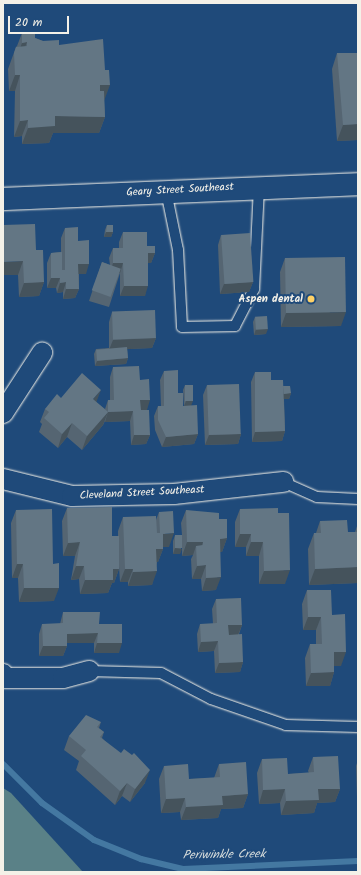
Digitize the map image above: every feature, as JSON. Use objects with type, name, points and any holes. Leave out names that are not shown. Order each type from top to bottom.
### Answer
[{"type":"main road","name":"Geary Street Southeast","points":[[3,199],[259,186],[358,184]]},
{"type":"street","points":[[3,413],[42,353]]},
{"type":"street","name":"Cleveland Street Southeast","points":[[3,479],[72,496],[174,494],[283,482]]},
{"type":"street","points":[[3,674],[6,678],[63,678],[89,671]]},
{"type":"lane","points":[[166,191],[178,250],[182,327],[235,326],[254,289],[259,186]]},
{"type":"lane","points":[[283,482],[316,497],[358,499]]},
{"type":"lane","points":[[89,671],[161,673],[211,699],[286,725],[358,727]]},
{"type":"green space","points":[[3,788],[11,793],[83,872],[3,872]]},
{"type":"building","points":[[22,33],[35,33],[35,38],[43,41],[59,40],[59,45],[103,39],[105,70],[109,70],[110,85],[100,85],[100,91],[104,91],[105,117],[55,116],[55,126],[28,128],[28,120],[20,121],[20,75],[15,75],[14,53],[16,47],[27,46],[27,42],[22,43]]},
{"type":"building","points":[[337,53],[358,53],[358,124],[343,125]]},
{"type":"building","points":[[35,224],[36,250],[43,250],[44,282],[24,283],[23,261],[3,262],[3,225]]},
{"type":"building","points":[[107,225],[113,225],[113,232],[106,232]]},
{"type":"building","points":[[78,227],[78,241],[89,240],[89,264],[78,264],[79,289],[66,289],[66,282],[60,283],[60,278],[51,278],[51,253],[62,252],[62,270],[65,270],[65,228]]},
{"type":"building","points":[[123,232],[147,232],[147,246],[155,246],[155,253],[148,253],[148,286],[124,286],[123,263],[113,263],[113,248],[123,248]]},
{"type":"building","points":[[250,233],[253,282],[224,284],[221,235]]},
{"type":"building","name":"Aspen dental","points":[[345,257],[346,312],[286,313],[285,258]]},
{"type":"building","points":[[102,262],[121,269],[111,297],[92,290]]},
{"type":"building","points":[[155,310],[156,338],[113,339],[112,312]]},
{"type":"building","points":[[267,316],[268,329],[256,330],[255,317]]},
{"type":"building","points":[[127,347],[128,358],[97,361],[96,350]]},
{"type":"building","points":[[139,366],[140,380],[149,379],[150,400],[140,400],[141,410],[149,410],[150,435],[134,435],[133,411],[108,412],[108,400],[114,400],[113,367]]},
{"type":"building","points":[[178,370],[178,393],[183,393],[183,406],[197,405],[198,434],[166,437],[158,420],[158,406],[164,406],[164,371]]},
{"type":"building","points":[[255,372],[271,372],[271,380],[283,380],[285,431],[255,432]]},
{"type":"building","points":[[82,373],[101,390],[93,399],[108,412],[87,436],[72,423],[62,434],[44,418],[49,412],[45,409],[57,394],[61,398]]},
{"type":"building","points":[[239,384],[241,434],[209,435],[207,385]]},
{"type":"building","points":[[185,385],[193,385],[193,401],[185,401]]},
{"type":"building","points":[[283,386],[290,386],[291,393],[284,394]]},
{"type":"building","points":[[112,507],[112,536],[119,536],[119,569],[113,569],[113,580],[85,580],[84,566],[76,566],[80,542],[68,543],[67,508]]},
{"type":"building","points":[[278,508],[278,513],[289,513],[290,570],[264,571],[263,542],[251,542],[251,534],[240,534],[240,509]]},
{"type":"building","points":[[52,509],[53,564],[59,563],[59,588],[24,588],[23,564],[17,564],[16,510]]},
{"type":"building","points":[[186,510],[219,513],[219,519],[227,519],[227,538],[220,539],[221,577],[206,578],[206,565],[197,566],[196,546],[203,545],[203,542],[187,542]]},
{"type":"building","points":[[173,511],[174,533],[163,534],[163,549],[156,549],[157,571],[133,572],[133,569],[125,569],[123,517],[156,516],[157,533],[160,533],[159,512]]},
{"type":"building","points":[[347,520],[348,532],[358,532],[358,567],[315,569],[314,533],[321,533],[320,521]]},
{"type":"building","points":[[175,535],[182,535],[182,548],[175,548]]},
{"type":"building","points":[[307,590],[331,590],[332,615],[345,614],[346,652],[334,652],[334,672],[311,673],[310,644],[322,644],[321,617],[308,617]]},
{"type":"building","points":[[241,598],[242,625],[228,625],[229,635],[242,634],[243,662],[219,663],[218,641],[201,642],[200,624],[217,623],[216,599]]},
{"type":"building","points":[[63,612],[100,612],[99,624],[122,624],[122,643],[97,643],[98,633],[67,634],[67,646],[43,646],[42,624],[63,623]]},
{"type":"building","points":[[86,715],[101,722],[97,727],[104,732],[100,737],[121,753],[124,749],[132,755],[134,753],[150,770],[135,789],[127,783],[120,791],[81,756],[86,750],[69,736]]},
{"type":"building","points":[[338,756],[340,789],[318,789],[319,800],[286,801],[285,789],[263,790],[262,759],[287,758],[288,774],[314,772],[313,757]]},
{"type":"building","points":[[246,762],[248,794],[222,796],[223,805],[186,807],[185,798],[166,799],[164,766],[188,764],[189,779],[220,777],[219,764]]},
{"type":"waterway","name":"Periwinkle Creek","points":[[3,764],[42,803],[94,840],[141,859],[183,869],[358,861]]},
{"type":"place","name":"Aspen dental","points":[[311,299]]}]
